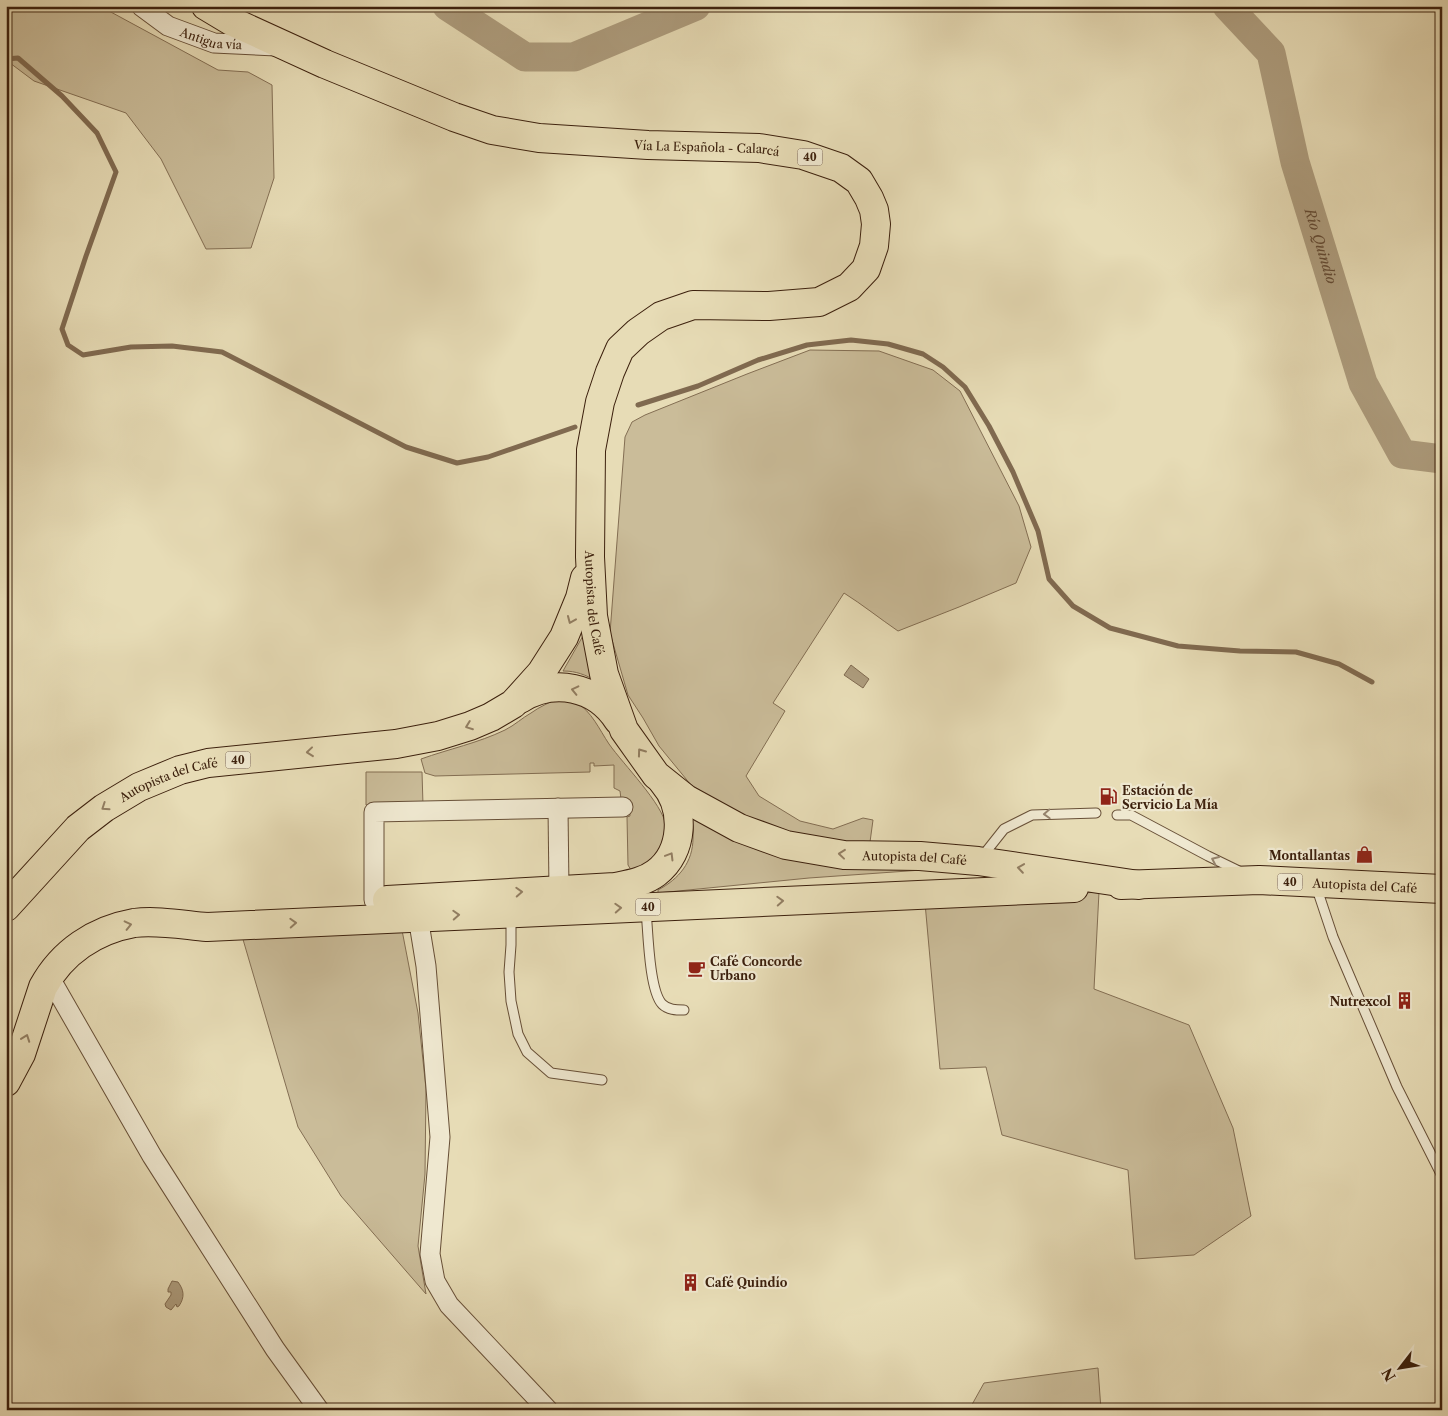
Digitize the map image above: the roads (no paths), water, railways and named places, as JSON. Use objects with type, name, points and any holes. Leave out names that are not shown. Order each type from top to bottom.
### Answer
[{"type":"highway","name":"Vía La Española - Calarcá","points":[[206,6],[231,21],[325,64],[454,117],[492,130],[539,138],[648,146],[760,148],[803,155],[841,168],[859,181],[874,210],[876,224],[874,246],[866,269],[849,287],[819,302],[769,306],[693,305],[661,316],[638,332],[620,349],[600,402],[591,450],[590,557]]},
{"type":"highway","name":"Autopista del Café","points":[[6,907],[78,828],[104,808],[132,791],[172,773],[208,763],[396,744],[438,736],[477,723],[513,704],[541,673],[564,637],[580,598],[590,557]]},
{"type":"highway","name":"Autopista del Café","points":[[590,557],[593,616],[604,674],[624,730],[656,775],[686,799],[738,828],[786,845],[844,854],[920,856],[978,862],[1138,884]]},
{"type":"highway","points":[[513,704],[532,692],[553,687],[575,688],[596,697],[612,711],[624,730]]},
{"type":"highway","points":[[157,923],[207,910],[615,887],[641,882],[656,873],[667,862],[676,844],[680,824],[676,804],[669,789],[656,775]]},
{"type":"highway","name":"Autopista del Café","points":[[6,1082],[21,1054],[43,987],[61,962],[74,949],[106,930],[136,923],[207,926],[1260,880],[1442,889]]},
{"type":"street","name":"Antigua vía","points":[[140,6],[168,26],[214,43],[290,47]]},
{"type":"street","points":[[374,900],[374,812],[623,807]]},
{"type":"street","points":[[558,808],[559,890]]},
{"type":"street","points":[[418,917],[426,966],[440,1137],[430,1254],[436,1281],[449,1305],[548,1410]]},
{"type":"street","points":[[48,978],[54,985],[152,1156],[275,1350],[319,1410]]},
{"type":"lane","points":[[978,862],[1004,829],[1032,815],[1096,814]]},
{"type":"lane","points":[[1117,814],[1131,815],[1208,856],[1260,880]]},
{"type":"lane","points":[[1315,883],[1333,937],[1393,1078],[1442,1176]]},
{"type":"lane","points":[[646,907],[654,984],[660,1001],[663,1006],[669,1009],[684,1010]]},
{"type":"lane","points":[[511,913],[512,945],[509,972],[511,1001],[518,1034],[527,1052],[551,1073],[602,1080]]},
{"type":"waterway","name":"Río Quindio","points":[[447,6],[525,57],[574,57],[696,6]]},
{"type":"waterway","name":"Río Quindio","points":[[1227,6],[1271,53],[1295,162],[1363,383],[1402,454],[1442,459]]},
{"type":"waterway","points":[[6,59],[18,58],[62,96],[97,133],[116,172],[62,329],[68,345],[83,355],[131,347],[172,346],[222,352],[406,447],[457,463],[488,457],[575,427]]},
{"type":"waterway","points":[[638,405],[698,386],[758,360],[807,345],[851,340],[888,344],[923,354],[943,367],[965,387],[989,426],[1013,472],[1038,531],[1049,579],[1073,606],[1110,628],[1178,646],[1240,651],[1296,652],[1339,664],[1372,682]]},
{"type":"place","name":"Estación de Servicio La Mía","points":[[1108,797]]},
{"type":"place","name":"Montallantas","points":[[1364,855]]},
{"type":"place","name":"Café Concorde Urbano","points":[[696,968]]},
{"type":"place","name":"Nutrexcol","points":[[1405,1001]]},
{"type":"place","name":"Café Quindío","points":[[691,1282]]}]
